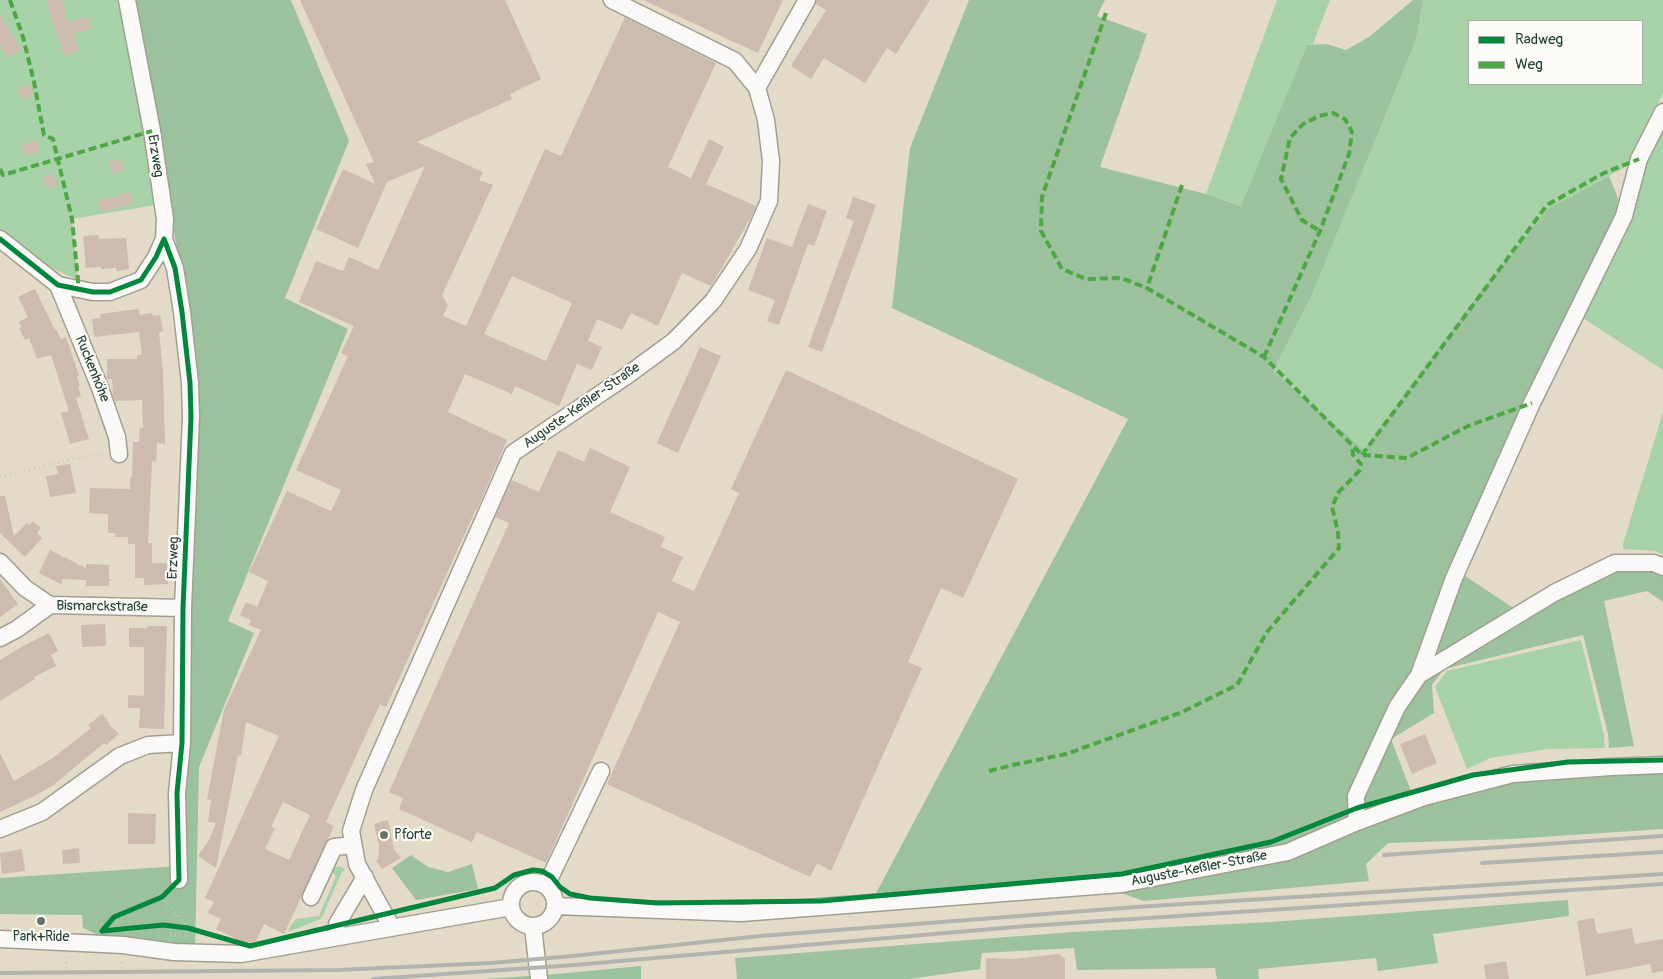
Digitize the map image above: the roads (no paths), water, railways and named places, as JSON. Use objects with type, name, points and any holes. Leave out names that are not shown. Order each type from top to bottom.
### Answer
[{"type":"street","name":"Erzweg","points":[[127,0],[152,131],[165,219],[164,239],[175,268],[190,383],[191,417],[183,608],[182,743],[177,792],[179,880]]},
{"type":"street","name":"Auguste-Keßler-Straße","points":[[392,928],[357,864],[351,831],[364,790],[513,453],[674,341],[713,301],[748,249],[769,200],[771,161],[766,120],[757,88],[735,61],[612,0]]},
{"type":"street","points":[[757,88],[807,0]]},
{"type":"street","points":[[1357,822],[1356,796],[1397,707],[1419,675],[1454,578],[1532,403],[1624,216],[1639,159],[1663,112]]},
{"type":"street","points":[[0,240],[58,285],[93,292],[110,292],[141,280],[156,257],[164,239]]},
{"type":"street","name":"Ruckenhöhe","points":[[58,285],[100,388],[117,436],[119,454]]},
{"type":"street","points":[[0,562],[25,588],[50,605]]},
{"type":"street","points":[[1419,675],[1554,593],[1615,563],[1654,563],[1663,567]]},
{"type":"street","name":"Bismarckstraße","points":[[0,638],[17,629],[50,605],[183,608]]},
{"type":"street","points":[[0,829],[42,812],[120,756],[148,745],[182,743]]},
{"type":"street","name":"Auguste-Keßler-Straße","points":[[555,906],[741,913],[1122,884],[1288,852],[1424,796],[1513,774],[1663,765]]},
{"type":"street","points":[[546,886],[601,771]]},
{"type":"street","points":[[311,897],[334,847],[353,845]]},
{"type":"street","points":[[338,924],[364,878]]},
{"type":"street","points":[[533,882],[546,886],[554,897],[555,906],[552,917],[547,922],[534,927],[520,922],[515,917],[511,907],[512,897],[520,886],[533,882]]},
{"type":"street","points":[[0,939],[123,945],[174,952],[241,954],[511,907]]},
{"type":"street","points":[[534,927],[539,979]]},
{"type":"railway","points":[[1384,855],[1663,836]]},
{"type":"railway","points":[[1482,863],[1663,852]]},
{"type":"railway","points":[[0,973],[338,970],[491,963],[760,936],[1136,907],[1663,874]]},
{"type":"railway","points":[[373,979],[574,965],[1027,926],[1663,884]]},
{"type":"place","name":"Pforte","points":[[384,835]]},
{"type":"place","name":"Park+Ride","points":[[41,921]]}]
